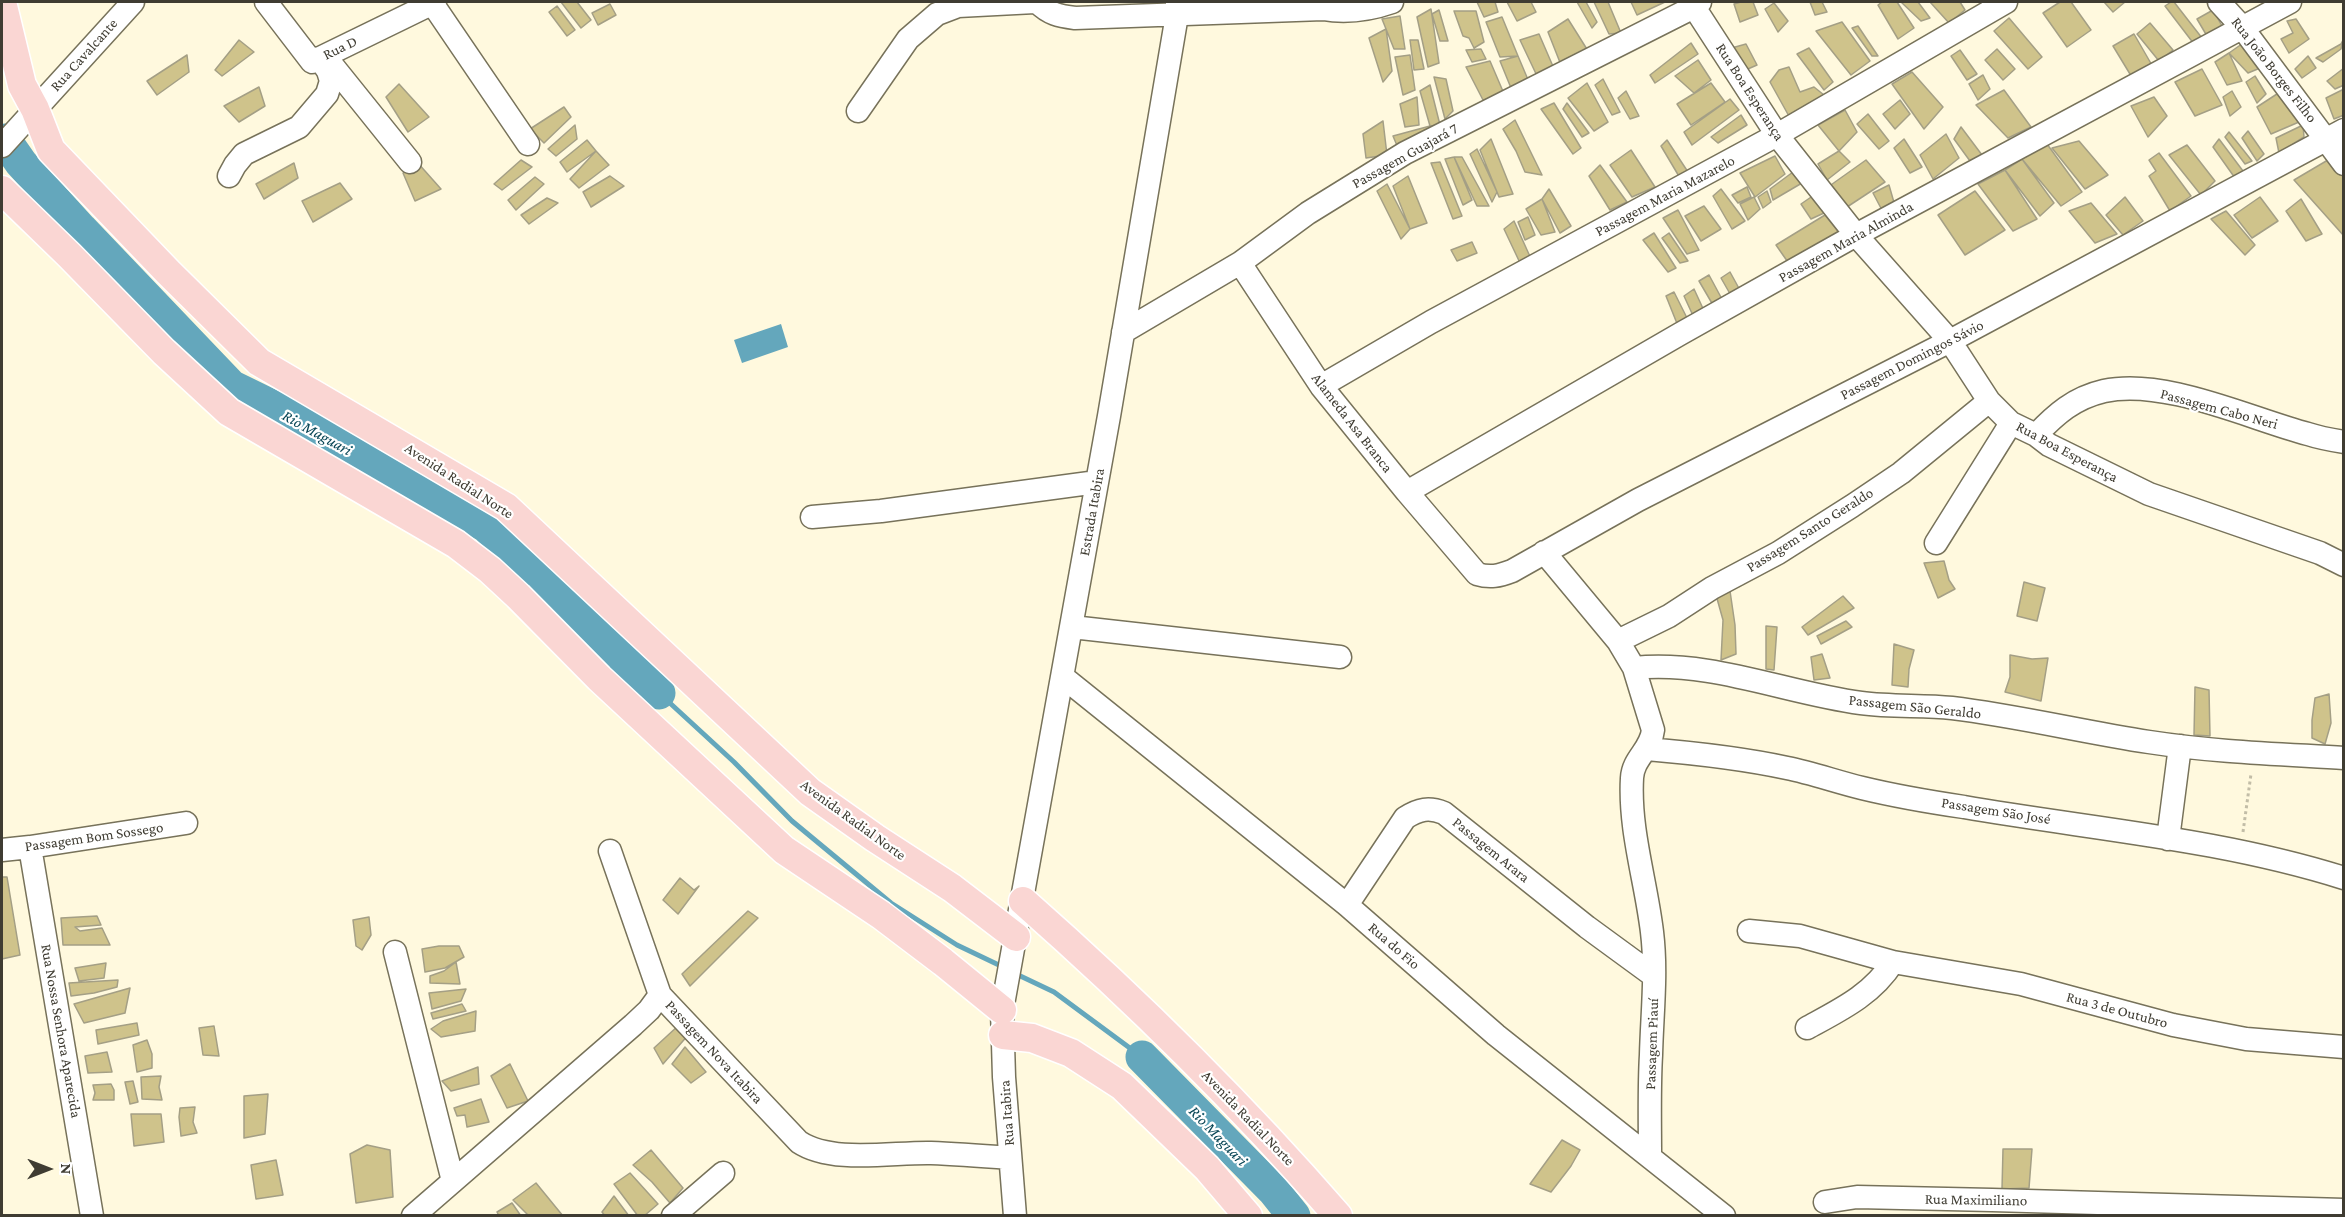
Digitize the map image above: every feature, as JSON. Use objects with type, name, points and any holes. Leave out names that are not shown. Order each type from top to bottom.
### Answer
[{"type":"main road","name":"Avenida Radial Norte","points":[[2,2],[29,117],[51,150],[168,272],[259,362],[506,507],[810,792],[952,888],[1016,937]]},
{"type":"main road","points":[[2,190],[171,359],[229,412],[456,544],[490,570],[599,678],[784,850],[880,915],[943,962],[1002,1022],[1032,1038],[1071,1053],[1122,1086],[1207,1168],[1248,1215]]},
{"type":"main road","name":"Avenida Radial Norte","points":[[1023,901],[1213,1080],[1338,1215]]},
{"type":"street","name":"Rua Cavalcante","points":[[2,146],[133,2]]},
{"type":"street","name":"Rua D","points":[[266,2],[312,62],[434,2]]},
{"type":"street","points":[[434,2],[528,144]]},
{"type":"street","points":[[858,111],[908,39],[937,14],[958,6],[1036,2],[1044,10],[1055,15],[1075,18],[1177,8],[1323,5],[1343,12],[1377,7],[1392,2]]},
{"type":"street","name":"Passagem Maria Mazarelo","points":[[1321,386],[1431,322],[1777,135],[2006,2]]},
{"type":"street","name":"Rua João Borges Filho","points":[[2219,2],[2335,135],[2343,164]]},
{"type":"street","name":"Passagem Maria Alminda","points":[[1407,492],[1856,235],[2289,2]]},
{"type":"street","name":"Rua Boa Esperança","points":[[1697,4],[1777,135],[1856,235],[1950,341],[1989,401],[2011,423],[2036,435],[2049,445],[2148,494],[2320,553],[2343,564]]},
{"type":"street","name":"Passagem Guajará 7","points":[[1123,332],[1240,263],[1308,213],[1405,153],[1697,4]]},
{"type":"street","name":"Estrada Itabira","points":[[1002,1022],[1123,332],[1177,8]]},
{"type":"street","points":[[321,56],[410,162]]},
{"type":"street","points":[[230,176],[244,154],[299,127],[327,94],[331,81],[321,56]]},
{"type":"street","name":"Passagem Domingos Sávio","points":[[1477,574],[1486,577],[1502,575],[1638,500],[1950,341],[2335,135]]},
{"type":"street","name":"Alameda Asa Branca","points":[[1240,263],[1321,386],[1477,574]]},
{"type":"street","name":"Passagem Cabo Neri","points":[[2036,435],[2059,411],[2082,399],[2103,392],[2142,388],[2195,399],[2308,434],[2343,442]]},
{"type":"street","name":"Passagem Santo Geraldo","points":[[1618,641],[1669,616],[1712,588],[1778,553],[1852,506],[1901,473],[1989,401]]},
{"type":"street","points":[[1936,543],[2011,423]]},
{"type":"street","points":[[812,517],[880,511],[1097,482]]},
{"type":"street","points":[[1544,552],[1618,641],[1634,668],[1653,730],[1652,740],[1647,749]]},
{"type":"street","points":[[1072,627],[1340,657]]},
{"type":"street","name":"Passagem São Geraldo","points":[[1634,668],[1681,666],[1724,672],[1804,694],[1863,703],[1952,708],[2180,746],[2254,754],[2343,758]]},
{"type":"street","name":"Rua do Fio","points":[[1063,676],[1347,905],[1496,1035],[1724,1215]]},
{"type":"street","points":[[2168,839],[2180,746]]},
{"type":"street","name":"Passagem São José","points":[[1647,749],[1701,753],[1776,766],[1862,788],[1953,805],[2168,839],[2294,862],[2343,878]]},
{"type":"street","name":"Passagem Piauí","points":[[1647,749],[1633,767],[1632,794],[1639,863],[1652,932],[1654,976],[1650,1156]]},
{"type":"street","name":"Passagem Arara","points":[[1347,905],[1405,818],[1415,812],[1433,809],[1444,813],[1587,927],[1654,976]]},
{"type":"street","name":"Passagem Bom Sossego","points":[[2,850],[186,823]]},
{"type":"street","name":"Rua Nossa Senhora Aparecida","points":[[30,847],[92,1215]]},
{"type":"street","points":[[610,851],[660,995]]},
{"type":"street","name":"Rua 3 de Outubro","points":[[1749,931],[1800,936],[1893,962],[2021,984],[2162,1022],[2235,1037],[2343,1047]]},
{"type":"street","points":[[395,952],[453,1181]]},
{"type":"street","points":[[1807,1028],[1866,994],[1884,977],[1893,962]]},
{"type":"street","name":"Passagem Nova Itabira","points":[[413,1215],[633,1025],[649,1010],[660,995],[799,1143],[810,1150],[838,1154],[932,1153],[1010,1158]]},
{"type":"street","name":"Rua Itabira","points":[[1002,1022],[1015,1215]]},
{"type":"street","points":[[673,1215],[723,1173]]},
{"type":"street","name":"Rua Maximiliano","points":[[1825,1202],[1857,1197],[2343,1210]]},
{"type":"path","points":[[2240,852],[2254,754]]},
{"type":"water","points":[[781,324],[788,347],[742,363],[734,340]]},
{"type":"building","points":[[561,2],[577,2],[591,20],[581,28]]},
{"type":"building","points":[[1477,2],[1495,2],[1498,12],[1484,17]]},
{"type":"building","points":[[1507,2],[1531,2],[1536,12],[1517,21]]},
{"type":"building","points":[[1577,2],[1586,2],[1597,22],[1592,28]]},
{"type":"building","points":[[1594,2],[1608,2],[1621,33],[1609,34]]},
{"type":"building","points":[[1631,2],[1665,2],[1637,15]]},
{"type":"building","points":[[1753,2],[1758,15],[1740,22],[1734,4]]},
{"type":"building","points":[[1810,2],[1822,2],[1827,12],[1815,15]]},
{"type":"building","points":[[1882,2],[1897,2],[1914,28],[1898,39],[1878,5]]},
{"type":"building","points":[[1901,2],[1918,2],[1930,18],[1921,21]]},
{"type":"building","points":[[1930,2],[1960,2],[1965,10],[1949,23]]},
{"type":"building","points":[[2060,2],[2071,2],[2091,30],[2067,47],[2043,13]]},
{"type":"building","points":[[2104,2],[2125,2],[2113,12]]},
{"type":"building","points":[[2174,2],[2202,38],[2194,44],[2165,6]]},
{"type":"building","points":[[1774,3],[1788,21],[1778,32],[1765,9]]},
{"type":"building","points":[[610,4],[616,15],[598,25],[592,13]]},
{"type":"building","points":[[557,6],[575,30],[567,36],[549,12]]},
{"type":"building","points":[[1431,9],[1439,63],[1428,67],[1417,17]]},
{"type":"building","points":[[1439,10],[1448,41],[1440,41],[1432,14]]},
{"type":"building","points":[[2213,10],[2222,26],[2207,36],[2197,19]]},
{"type":"building","points":[[1454,11],[1476,11],[1484,42],[1474,48],[1469,38],[1463,36]]},
{"type":"building","points":[[1400,16],[1405,49],[1394,49],[1382,19]]},
{"type":"building","points":[[1502,17],[1518,56],[1500,57],[1486,22]]},
{"type":"building","points":[[2009,18],[2042,57],[2028,69],[1994,31]]},
{"type":"building","points":[[1568,19],[1590,54],[1561,65],[1548,32]]},
{"type":"building","points":[[2296,19],[2309,39],[2289,53],[2281,39],[2293,33],[2287,21]]},
{"type":"building","points":[[1842,22],[1870,61],[1851,75],[1816,31]]},
{"type":"building","points":[[2150,23],[2173,50],[2159,61],[2137,34]]},
{"type":"building","points":[[1858,26],[1878,56],[1872,56],[1852,28]]},
{"type":"building","points":[[1386,29],[1392,71],[1383,82],[1369,38]]},
{"type":"building","points":[[1539,34],[1555,71],[1538,78],[1520,40]]},
{"type":"building","points":[[2134,34],[2153,67],[2133,79],[2113,46]]},
{"type":"building","points":[[239,40],[254,52],[222,76],[215,70]]},
{"type":"building","points":[[1410,40],[1418,40],[1424,69],[1414,70]]},
{"type":"building","points":[[2343,40],[2341,49],[2323,62],[2316,58],[2341,44]]},
{"type":"building","points":[[2246,41],[2265,66],[2248,73],[2229,53]]},
{"type":"building","points":[[1691,43],[1698,54],[1655,83],[1650,75]]},
{"type":"building","points":[[1746,44],[1757,65],[1741,72],[1728,49]]},
{"type":"building","points":[[1809,48],[1833,82],[1824,90],[1797,54]]},
{"type":"building","points":[[1481,49],[1486,59],[1472,62],[1466,50]]},
{"type":"building","points":[[1997,49],[2015,69],[2003,80],[1985,60]]},
{"type":"building","points":[[1960,50],[1977,74],[1967,80],[1951,56]]},
{"type":"building","points":[[2229,53],[2242,81],[2227,85],[2215,62]]},
{"type":"building","points":[[187,55],[189,72],[157,95],[147,81]]},
{"type":"building","points":[[1410,55],[1415,90],[1403,95],[1395,57]]},
{"type":"building","points":[[1518,56],[1529,82],[1511,88],[1500,61]]},
{"type":"building","points":[[2308,56],[2316,68],[2302,78],[2295,69]]},
{"type":"building","points":[[1698,60],[1711,80],[1694,93],[1675,76]]},
{"type":"building","points":[[1490,61],[1505,96],[1483,100],[1466,67]]},
{"type":"building","points":[[1789,67],[1800,92],[1814,87],[1824,95],[1790,118],[1770,82],[1779,70]]},
{"type":"building","points":[[2344,68],[2344,85],[2335,89],[2327,81]]},
{"type":"building","points":[[2202,69],[2222,105],[2195,116],[2175,82]]},
{"type":"building","points":[[1912,72],[1943,107],[1924,129],[1892,84]]},
{"type":"building","points":[[1983,75],[1990,89],[1978,100],[1969,84]]},
{"type":"building","points":[[2255,76],[2266,94],[2257,103],[2246,82]]},
{"type":"building","points":[[1434,77],[1446,79],[1453,111],[1445,119]]},
{"type":"building","points":[[1603,79],[1620,112],[1612,115],[1595,85]]},
{"type":"building","points":[[1587,83],[1608,122],[1594,131],[1568,98]]},
{"type":"building","points":[[1711,83],[1725,102],[1691,125],[1677,104]]},
{"type":"building","points":[[399,84],[429,117],[408,132],[386,97]]},
{"type":"building","points":[[1430,85],[1440,125],[1430,126],[1420,91]]},
{"type":"building","points":[[259,87],[265,106],[239,122],[224,106]]},
{"type":"building","points":[[2344,89],[2344,115],[2334,119],[2326,98]]},
{"type":"building","points":[[2004,90],[2031,127],[2008,138],[1976,105]]},
{"type":"building","points":[[1626,91],[1639,116],[1630,119],[1618,98]]},
{"type":"building","points":[[2232,91],[2241,107],[2230,116],[2223,97]]},
{"type":"building","points":[[2280,92],[2299,122],[2271,134],[2257,107]]},
{"type":"building","points":[[1417,97],[1419,125],[1405,127],[1400,104]]},
{"type":"building","points":[[2154,97],[2167,116],[2148,137],[2131,106]]},
{"type":"building","points":[[1730,99],[1739,110],[1692,145],[1684,132]]},
{"type":"building","points":[[1900,100],[1910,114],[1895,129],[1883,114]]},
{"type":"building","points":[[1554,103],[1581,148],[1573,154],[1541,109]]},
{"type":"building","points":[[1567,103],[1589,133],[1582,137],[1563,109]]},
{"type":"building","points":[[564,107],[571,117],[544,143],[530,129]]},
{"type":"building","points":[[1845,110],[1857,132],[1839,151],[1818,125]]},
{"type":"building","points":[[1868,114],[1889,141],[1879,149],[1857,124]]},
{"type":"building","points":[[1741,115],[1747,125],[1718,143],[1711,137]]},
{"type":"building","points":[[1515,120],[1542,175],[1525,172],[1503,129]]},
{"type":"building","points":[[1383,121],[1387,155],[1366,158],[1363,134]]},
{"type":"building","points":[[575,125],[577,139],[556,156],[548,149]]},
{"type":"building","points":[[2303,125],[2304,137],[2279,153],[2276,138]]},
{"type":"building","points":[[1430,126],[1426,136],[1398,148],[1393,136]]},
{"type":"building","points":[[1961,127],[1982,155],[1970,161],[1954,139]]},
{"type":"building","points":[[2248,131],[2264,154],[2257,161],[2242,138]]},
{"type":"building","points":[[2229,132],[2252,161],[2245,164],[2225,137]]},
{"type":"building","points":[[1946,134],[1959,158],[1933,179],[1920,155]]},
{"type":"building","points":[[1491,139],[1513,194],[1499,197],[1480,150]]},
{"type":"building","points":[[1904,139],[1922,167],[1910,173],[1894,148]]},
{"type":"building","points":[[2219,139],[2243,171],[2235,178],[2213,147]]},
{"type":"building","points":[[587,140],[596,151],[567,172],[560,162]]},
{"type":"building","points":[[1667,140],[1688,172],[1680,178],[1661,146]]},
{"type":"building","points":[[2079,141],[2108,175],[2085,189],[2052,148]]},
{"type":"building","points":[[2047,144],[2082,192],[2061,206],[2022,159]]},
{"type":"building","points":[[2187,145],[2215,181],[2201,195],[2169,155]]},
{"type":"building","points":[[1477,149],[1497,192],[1492,202],[1470,154]]},
{"type":"building","points":[[1631,150],[1655,187],[1632,197],[1610,165]]},
{"type":"building","points":[[596,151],[609,165],[579,188],[570,179]]},
{"type":"building","points":[[1839,151],[1850,162],[1827,180],[1818,164]]},
{"type":"building","points":[[2159,153],[2191,196],[2170,211],[2149,176],[2156,171],[2149,160]]},
{"type":"building","points":[[1775,156],[1785,174],[1755,197],[1740,173]]},
{"type":"building","points":[[1454,157],[1462,157],[1489,206],[1477,206]]},
{"type":"building","points":[[1454,157],[1472,200],[1463,205],[1445,159]]},
{"type":"building","points":[[2333,157],[2344,175],[2344,236],[2294,180]]},
{"type":"building","points":[[2022,159],[2054,203],[2040,216],[2005,170]]},
{"type":"building","points":[[521,160],[532,167],[502,190],[494,184]]},
{"type":"building","points":[[1866,160],[1885,182],[1847,207],[1828,187]]},
{"type":"building","points":[[417,162],[441,189],[415,201],[403,173]]},
{"type":"building","points":[[1440,162],[1462,216],[1453,219],[1431,163]]},
{"type":"building","points":[[294,163],[298,178],[264,199],[256,184]]},
{"type":"building","points":[[1600,165],[1627,202],[1610,210],[1589,176]]},
{"type":"building","points":[[2005,170],[2037,219],[2013,231],[1978,184]]},
{"type":"building","points":[[1793,172],[1802,183],[1773,200],[1770,189]]},
{"type":"building","points":[[610,176],[624,186],[591,207],[583,192]]},
{"type":"building","points":[[1408,176],[1427,223],[1410,229],[1393,186]]},
{"type":"building","points":[[535,177],[544,184],[516,210],[508,200]]},
{"type":"building","points":[[340,183],[352,199],[313,222],[302,201]]},
{"type":"building","points":[[1387,184],[1410,229],[1401,239],[1377,191]]},
{"type":"building","points":[[1889,185],[1895,206],[1884,214],[1873,193]]},
{"type":"building","points":[[1747,187],[1751,197],[1738,203],[1732,195]]},
{"type":"building","points":[[1549,189],[1571,226],[1560,233],[1542,199]]},
{"type":"building","points":[[1721,189],[1745,221],[1732,229],[1713,196]]},
{"type":"building","points":[[1767,191],[1771,202],[1763,208],[1758,197]]},
{"type":"building","points":[[1975,191],[2005,230],[1965,255],[1938,215]]},
{"type":"building","points":[[1814,195],[1824,213],[1811,219],[1801,204]]},
{"type":"building","points":[[1754,197],[1760,209],[1748,220],[1740,204]]},
{"type":"building","points":[[2125,197],[2143,221],[2123,235],[2106,215]]},
{"type":"building","points":[[2260,197],[2278,221],[2252,238],[2234,215]]},
{"type":"building","points":[[547,198],[558,203],[529,224],[521,215]]},
{"type":"building","points":[[1542,199],[1555,232],[1541,235],[1526,209]]},
{"type":"building","points":[[2301,199],[2322,234],[2306,241],[2286,211]]},
{"type":"building","points":[[2091,203],[2117,234],[2095,243],[2069,211]]},
{"type":"building","points":[[1704,206],[1721,229],[1701,241],[1685,216]]},
{"type":"building","points":[[1678,210],[1699,250],[1687,254],[1663,218]]},
{"type":"building","points":[[2226,211],[2255,245],[2245,255],[2211,219]]},
{"type":"building","points":[[1825,215],[1842,236],[1792,268],[1776,245]]},
{"type":"building","points":[[1528,217],[1535,235],[1525,240],[1518,222]]},
{"type":"building","points":[[1514,221],[1532,261],[1521,265],[1504,229]]},
{"type":"building","points":[[1654,233],[1676,268],[1668,272],[1643,240]]},
{"type":"building","points":[[1669,233],[1688,261],[1680,263],[1662,238]]},
{"type":"building","points":[[1472,242],[1477,253],[1457,261],[1451,250]]},
{"type":"building","points":[[1730,272],[1741,292],[1733,299],[1721,278]]},
{"type":"building","points":[[1709,275],[1723,301],[1713,305],[1699,281]]},
{"type":"building","points":[[1694,289],[1706,315],[1695,320],[1684,296]]},
{"type":"building","points":[[1674,292],[1688,320],[1678,326],[1666,296]]},
{"type":"building","points":[[1944,561],[1949,580],[1955,589],[1938,598],[1924,563]]},
{"type":"building","points":[[2024,582],[2045,588],[2037,621],[2017,616]]},
{"type":"building","points":[[1730,591],[1736,654],[1721,660],[1723,620],[1716,595]]},
{"type":"building","points":[[1843,596],[1854,608],[1808,635],[1802,627]]},
{"type":"building","points":[[1846,621],[1852,627],[1821,644],[1817,636]]},
{"type":"building","points":[[1766,626],[1777,627],[1774,670],[1766,669]]},
{"type":"building","points":[[1894,644],[1914,650],[1909,669],[1908,687],[1892,685]]},
{"type":"building","points":[[1822,654],[1830,678],[1814,680],[1811,657]]},
{"type":"building","points":[[2010,655],[2032,659],[2048,658],[2041,701],[2005,692],[2010,677]]},
{"type":"building","points":[[2195,687],[2209,690],[2210,736],[2194,735]]},
{"type":"building","points":[[2329,694],[2331,723],[2325,744],[2312,738],[2312,720],[2315,698]]},
{"type":"building","points":[[2,877],[7,877],[20,955],[2,959]]},
{"type":"building","points":[[680,878],[694,890],[699,886],[678,914],[663,900]]},
{"type":"building","points":[[748,911],[758,918],[690,986],[682,974]]},
{"type":"building","points":[[97,916],[101,925],[75,927],[80,931],[102,928],[110,945],[63,945],[61,918]]},
{"type":"building","points":[[369,917],[371,935],[362,950],[356,946],[353,920]]},
{"type":"building","points":[[459,946],[464,957],[445,968],[425,972],[422,949]]},
{"type":"building","points":[[456,962],[460,984],[430,983],[430,976],[444,971]]},
{"type":"building","points":[[106,963],[104,978],[79,981],[75,968]]},
{"type":"building","points":[[118,980],[117,987],[71,996],[69,983]]},
{"type":"building","points":[[130,988],[125,1013],[84,1023],[74,1004]]},
{"type":"building","points":[[466,989],[461,1001],[432,1009],[429,993]]},
{"type":"building","points":[[462,1004],[466,1011],[433,1019],[431,1013]]},
{"type":"building","points":[[476,1011],[475,1031],[441,1037],[431,1029],[443,1021]]},
{"type":"building","points":[[137,1023],[139,1035],[98,1044],[96,1030]]},
{"type":"building","points":[[679,1025],[689,1034],[663,1064],[654,1048]]},
{"type":"building","points":[[214,1026],[219,1056],[203,1055],[199,1028]]},
{"type":"building","points":[[147,1040],[152,1054],[152,1068],[137,1072],[133,1045]]},
{"type":"building","points":[[685,1047],[706,1072],[691,1083],[672,1064]]},
{"type":"building","points":[[107,1052],[112,1072],[88,1073],[85,1056]]},
{"type":"building","points":[[510,1064],[528,1101],[507,1108],[491,1076]]},
{"type":"building","points":[[478,1067],[479,1084],[451,1091],[442,1081]]},
{"type":"building","points":[[161,1076],[159,1087],[162,1100],[142,1099],[141,1077]]},
{"type":"building","points":[[133,1081],[138,1102],[130,1104],[125,1082]]},
{"type":"building","points":[[111,1084],[114,1090],[114,1100],[93,1100],[95,1093],[93,1085]]},
{"type":"building","points":[[268,1094],[265,1134],[244,1138],[244,1096]]},
{"type":"building","points":[[481,1099],[489,1122],[467,1127],[465,1115],[457,1116],[454,1108]]},
{"type":"building","points":[[195,1107],[193,1122],[197,1133],[181,1136],[180,1108]]},
{"type":"building","points":[[131,1114],[161,1114],[164,1142],[134,1146]]},
{"type":"building","points":[[1562,1140],[1580,1150],[1571,1166],[1551,1192],[1530,1184]]},
{"type":"building","points":[[367,1145],[390,1150],[393,1197],[356,1203],[350,1154]]},
{"type":"building","points":[[2003,1149],[2032,1149],[2029,1188],[2002,1189]]},
{"type":"building","points":[[651,1150],[683,1188],[670,1203],[633,1165]]},
{"type":"building","points":[[276,1160],[283,1195],[256,1199],[251,1165]]},
{"type":"building","points":[[630,1173],[658,1204],[644,1216],[638,1216],[614,1184]]},
{"type":"building","points":[[536,1183],[563,1216],[529,1216],[513,1200]]},
{"type":"building","points":[[614,1196],[629,1216],[605,1216],[602,1212]]},
{"type":"building","points":[[512,1203],[521,1216],[499,1216],[497,1212]]},
{"type":"waterway","name":"Rio Maguari","points":[[5,140],[21,163],[81,229],[231,386],[276,408],[486,526],[549,590],[659,693]]},
{"type":"waterway","points":[[659,693],[734,762],[792,821],[891,903],[957,945],[1003,967]]},
{"type":"waterway","points":[[1014,973],[1054,992],[1142,1057]]},
{"type":"waterway","name":"Rio Maguari","points":[[1142,1057],[1274,1191],[1294,1216]]}]
